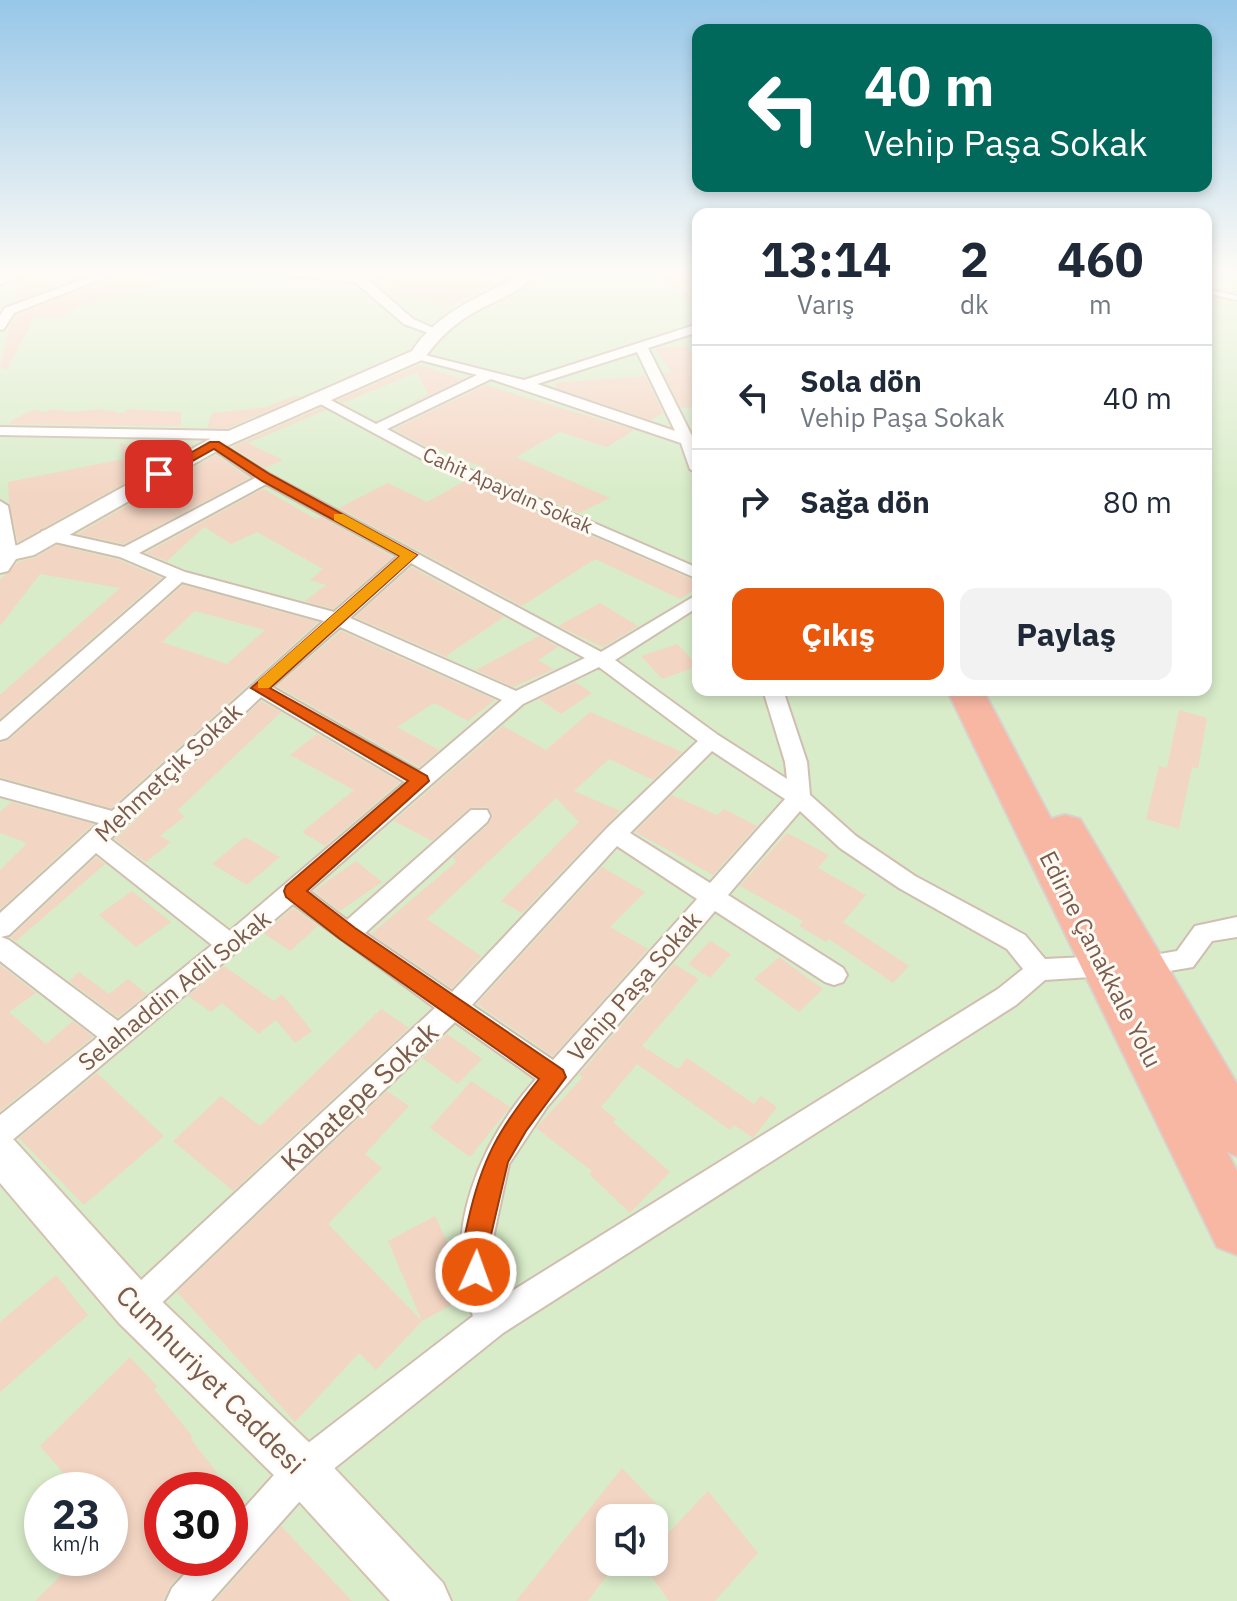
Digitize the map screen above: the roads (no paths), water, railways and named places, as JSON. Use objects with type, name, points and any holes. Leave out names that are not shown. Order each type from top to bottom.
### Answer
[{"type":"highway","name":"Edirne Çanakkale Yolu","points":[[968,696],[1123,966],[1237,1132]]},
{"type":"highway","name":"Edirne Çanakkale Yolu","points":[[989,696],[1015,739],[1123,966],[1237,1228]]},
{"type":"street","points":[[0,506],[3,558],[26,550],[215,444],[418,355],[424,346]]},
{"type":"street","points":[[524,384],[648,346]]},
{"type":"street","points":[[642,348],[692,453]]},
{"type":"street","points":[[418,355],[524,384],[687,440]]},
{"type":"street","points":[[377,429],[491,374]]},
{"type":"street","name":"Cahit Apaydın Sokak","points":[[320,400],[429,457],[692,571]]},
{"type":"street","points":[[0,431],[237,435]]},
{"type":"street","points":[[215,444],[266,478],[602,660],[711,740],[799,798],[848,842],[907,882],[1016,942],[1039,970]]},
{"type":"street","points":[[126,553],[266,478]]},
{"type":"street","points":[[48,535],[126,553],[179,576],[338,619],[516,699]]},
{"type":"street","name":"Mehmetçik Sokak","points":[[0,928],[259,688],[410,555]]},
{"type":"street","points":[[0,733],[179,576]]},
{"type":"street","name":"Selahaddin Adil Sokak","points":[[0,1133],[230,945],[516,699],[586,664],[602,660],[692,603]]},
{"type":"street","points":[[259,688],[420,781]]},
{"type":"street","points":[[713,895],[799,798],[796,762],[775,696]]},
{"type":"street","name":"Kabatepe Sokak","points":[[135,1307],[454,1007],[615,834],[711,740]]},
{"type":"street","points":[[0,788],[116,820]]},
{"type":"street","points":[[348,934],[479,816]]},
{"type":"street","name":"Vehip Paşa Sokak","points":[[615,834],[834,975]]},
{"type":"street","points":[[95,840],[230,945]]},
{"type":"street","name":"Vehip Paşa Sokak","points":[[293,891],[348,934],[555,1077]]},
{"type":"street","name":"Vehip Paşa Sokak","points":[[492,1322],[479,1292],[474,1252],[488,1184],[497,1158],[517,1124],[555,1077],[713,895]]},
{"type":"street","points":[[248,1531],[303,1470],[492,1322],[1007,997],[1039,970],[1184,960],[1204,933],[1237,927]]},
{"type":"street","points":[[0,947],[117,1036]]},
{"type":"street","name":"Cumhuriyet Caddesi","points":[[0,1153],[135,1307],[303,1470],[425,1601]]},
{"type":"street","points":[[185,1601],[208,1576]]}]
